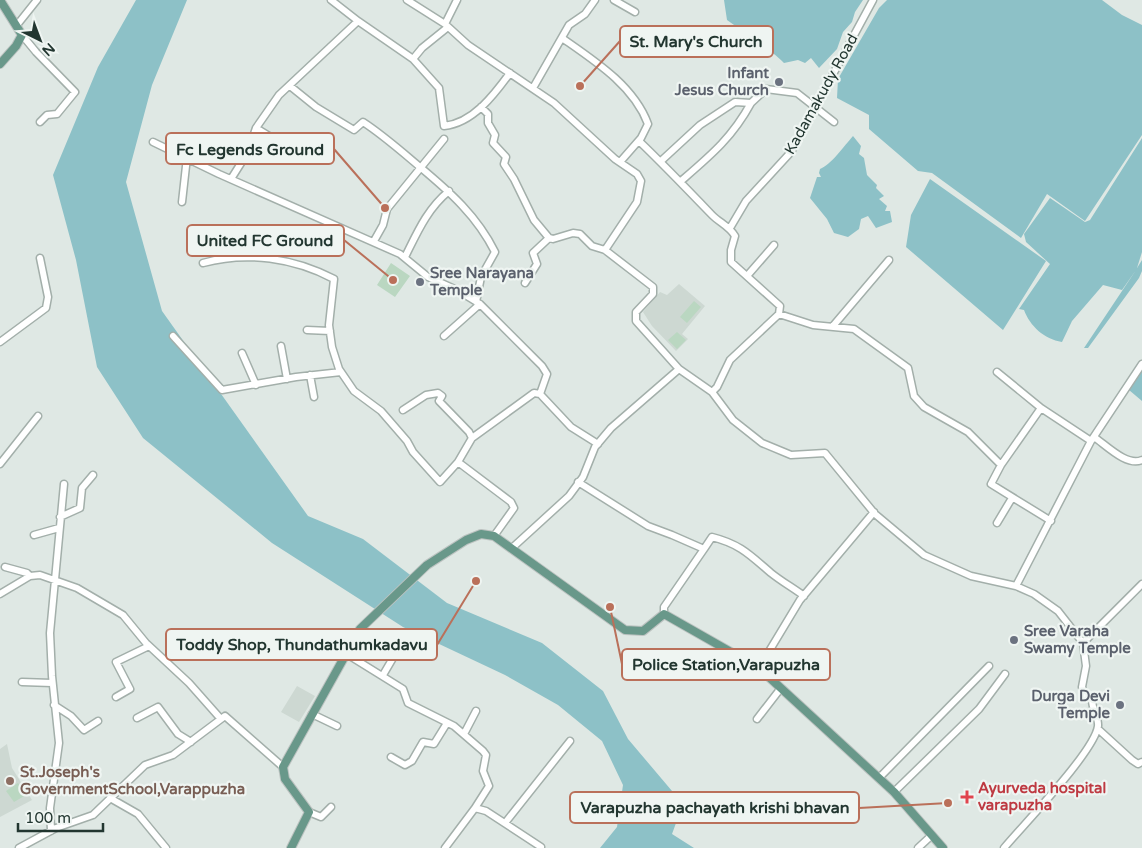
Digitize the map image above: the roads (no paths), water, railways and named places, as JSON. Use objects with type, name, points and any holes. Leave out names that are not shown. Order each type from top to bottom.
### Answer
[{"type":"main road","points":[[0,0],[22,34],[16,46],[0,64]]},
{"type":"main road","points":[[291,848],[309,812],[285,779],[282,767],[345,653],[360,629],[427,566],[466,540],[481,534],[494,536],[625,630],[643,631],[664,614],[758,668],[894,792],[944,848]]},
{"type":"street","points":[[17,25],[37,0]]},
{"type":"street","points":[[331,0],[413,59],[439,88],[444,126],[454,125],[481,107],[510,73]]},
{"type":"street","points":[[408,0],[446,26],[468,46],[554,103],[620,162],[638,174],[641,181],[637,202],[605,250]]},
{"type":"street","points":[[413,59],[446,26],[456,0]]},
{"type":"street","points":[[533,88],[569,25],[585,14],[595,0]]},
{"type":"street","points":[[614,0],[635,12]]},
{"type":"street","name":"Kadamakudy Road","points":[[730,228],[746,200],[791,152],[873,0]]},
{"type":"street","points":[[232,179],[248,152],[256,128],[279,95],[358,21]]},
{"type":"street","points":[[22,34],[36,52],[75,92],[57,114],[47,115],[40,122]]},
{"type":"street","points":[[562,38],[610,72],[643,112],[648,124],[639,141],[620,162]]},
{"type":"street","points":[[290,86],[316,107],[354,130],[363,122],[449,191],[477,221],[495,252],[481,277],[478,303],[444,336]]},
{"type":"street","points":[[681,181],[712,156],[725,142],[740,124],[751,103],[766,89],[797,93],[806,98],[814,108],[834,122]]},
{"type":"street","points":[[661,161],[700,125],[735,102],[751,103]]},
{"type":"street","points":[[481,107],[488,114],[488,123],[495,135],[493,143],[506,157],[504,164],[506,168],[514,179],[534,220],[549,238]]},
{"type":"street","points":[[256,128],[289,148]]},
{"type":"street","points":[[374,241],[383,225],[387,209],[444,139]]},
{"type":"street","points":[[639,141],[681,181],[713,216],[730,228],[735,236],[731,262],[780,306],[779,314],[730,360],[717,387],[712,392]]},
{"type":"street","points":[[153,142],[374,241],[405,257],[428,277],[478,303],[542,366],[547,374],[540,394]]},
{"type":"street","points":[[182,202],[183,178],[187,157]]},
{"type":"street","points":[[405,257],[420,226],[440,198],[449,191]]},
{"type":"street","points":[[525,283],[537,264],[533,253],[549,238],[562,238],[573,233],[580,234],[592,246],[605,250],[653,288],[653,294],[636,312],[636,321],[679,369],[712,392],[733,420],[774,449],[791,455],[825,453],[874,512],[924,555],[971,576],[1016,586],[1034,594],[1058,611],[1083,644],[1086,666],[1082,687],[1084,694],[1092,700],[1092,711],[1098,720],[1098,728],[1080,759],[1004,848]]},
{"type":"street","points":[[747,276],[774,244]]},
{"type":"street","points":[[203,263],[238,257],[270,258],[334,279],[330,331],[332,347],[341,372],[354,391],[381,410],[407,441],[413,452],[440,482],[458,462],[472,438],[534,393],[540,394],[571,427],[598,444]]},
{"type":"street","points":[[0,342],[46,308],[48,297],[40,258]]},
{"type":"street","points":[[833,326],[889,260]]},
{"type":"street","points":[[779,314],[813,324],[854,329],[908,368],[914,396],[924,407],[968,432],[1000,464]]},
{"type":"street","points":[[307,330],[330,331]]},
{"type":"street","points":[[173,336],[222,390],[310,375],[341,372]]},
{"type":"street","points":[[281,346],[287,379]]},
{"type":"street","points":[[242,354],[256,385]]},
{"type":"street","points":[[1016,586],[1092,439],[1142,364]]},
{"type":"street","points":[[512,548],[569,496],[598,444],[610,428],[679,369]]},
{"type":"street","points":[[997,372],[1041,408],[1128,461],[1136,463],[1142,460]]},
{"type":"street","points":[[310,375],[314,397]]},
{"type":"street","points":[[403,410],[426,395],[438,393],[442,396],[439,401],[469,432],[472,438]]},
{"type":"street","points":[[1041,408],[1000,464],[991,484],[1051,520]]},
{"type":"street","points":[[0,464],[38,416]]},
{"type":"street","points":[[458,462],[489,484],[514,508],[494,536]]},
{"type":"street","points":[[60,517],[80,508],[82,488],[93,475]]},
{"type":"street","points":[[578,482],[648,526],[704,549]]},
{"type":"street","points":[[51,831],[50,808],[59,743],[52,683],[50,633],[64,484]]},
{"type":"street","points":[[997,523],[1012,498]]},
{"type":"street","points":[[758,668],[804,596],[874,512]]},
{"type":"street","points":[[34,535],[59,528]]},
{"type":"street","points":[[664,614],[664,607],[712,537],[731,542],[746,550],[773,574],[804,596]]},
{"type":"street","points":[[4,567],[27,573],[30,576]]},
{"type":"street","points":[[0,594],[30,576],[40,575],[55,578],[117,610],[149,646],[189,683],[220,718]]},
{"type":"street","points":[[1083,644],[1142,584]]},
{"type":"street","points":[[116,697],[130,689],[116,662],[149,646]]},
{"type":"street","points":[[383,675],[400,646]]},
{"type":"street","points":[[345,653],[403,689],[408,703],[464,734],[486,756],[483,771],[489,786],[445,848]]},
{"type":"street","points":[[879,778],[989,666]]},
{"type":"street","points":[[894,792],[978,709],[1005,674]]},
{"type":"street","points":[[22,682],[52,683]]},
{"type":"street","points":[[757,720],[781,688]]},
{"type":"street","points":[[54,705],[71,716],[84,730],[98,721]]},
{"type":"street","points":[[137,718],[158,706],[178,734],[191,742]]},
{"type":"street","points":[[464,734],[476,711]]},
{"type":"street","points":[[312,714],[337,726]]},
{"type":"street","points":[[19,848],[51,831],[93,815],[145,765],[173,755],[225,716],[282,767]]},
{"type":"street","points":[[390,757],[405,765],[412,762],[423,742],[434,744],[447,723]]},
{"type":"street","points":[[1098,728],[1132,760],[1138,764],[1142,762]]},
{"type":"street","points":[[505,823],[570,741]]},
{"type":"street","points":[[110,798],[138,814],[166,848]]},
{"type":"street","points":[[309,812],[321,817],[331,807]]},
{"type":"street","points":[[475,808],[486,811],[542,847]]},
{"type":"street","points":[[918,848],[932,836]]},
{"type":"water","points":[[136,0],[187,0],[152,85],[126,182],[162,311],[308,516],[363,539],[447,603],[542,643],[603,691],[628,739],[683,804],[672,834],[694,848],[600,848],[617,827],[623,785],[602,741],[558,705],[505,675],[403,627],[272,543],[143,438],[97,367],[76,260],[53,175],[98,67]]},
{"type":"water","points":[[724,0],[863,0],[855,12],[852,22],[843,32],[837,49],[819,68],[811,58],[805,63],[798,60],[784,63],[760,40],[751,37],[727,20]]},
{"type":"water","points":[[887,0],[1102,0],[1122,15],[1142,25],[1142,135],[1085,221],[1047,194],[1021,238],[932,173],[918,171],[869,129],[869,115],[837,98],[838,79],[879,8]]},
{"type":"water","points":[[853,136],[861,146],[859,154],[864,158],[867,175],[884,196],[879,199],[887,206],[885,211],[890,211],[892,222],[876,228],[868,216],[861,219],[859,229],[848,237],[834,233],[827,219],[810,198],[817,177],[821,177],[820,169],[833,159]]},
{"type":"water","points":[[1142,138],[1142,252],[1137,268],[1142,260],[1142,271],[1139,278],[1088,348],[1084,348],[1136,270],[1122,290],[1103,285],[1072,321],[1062,342],[1049,338],[1038,331],[1024,310],[1019,309],[1050,264],[1026,242],[1024,234],[1050,198],[1085,222],[1090,220]]},
{"type":"water","points":[[930,179],[1046,261],[1003,330],[906,247],[911,215]]},
{"type":"water","points":[[1142,368],[1142,401],[1129,390]]},
{"type":"place","name":"Infant Jesus Church","points":[[779,82]]},
{"type":"place","name":"St. Mary's Church","points":[[580,86]]},
{"type":"place","name":"Fc Legends Ground","points":[[385,208]]},
{"type":"place","name":"United FC Ground","points":[[393,280]]},
{"type":"place","name":"Sree Narayana Temple","points":[[420,282]]},
{"type":"place","name":"Toddy Shop, Thundathumkadavu","points":[[476,581]]},
{"type":"place","name":"Police Station,Varapuzha","points":[[610,607]]},
{"type":"place","name":"Sree Varaha Swamy Temple","points":[[1014,640]]},
{"type":"place","name":"Durga Devi Temple","points":[[1120,705]]},
{"type":"place","name":"St.Joseph's GovernmentSchool,Varappuzha","points":[[10,781]]},
{"type":"place","name":"Ayurveda hospital varapuzha","points":[[967,797]]},
{"type":"place","name":"Varapuzha pachayath krishi bhavan","points":[[948,803]]}]
